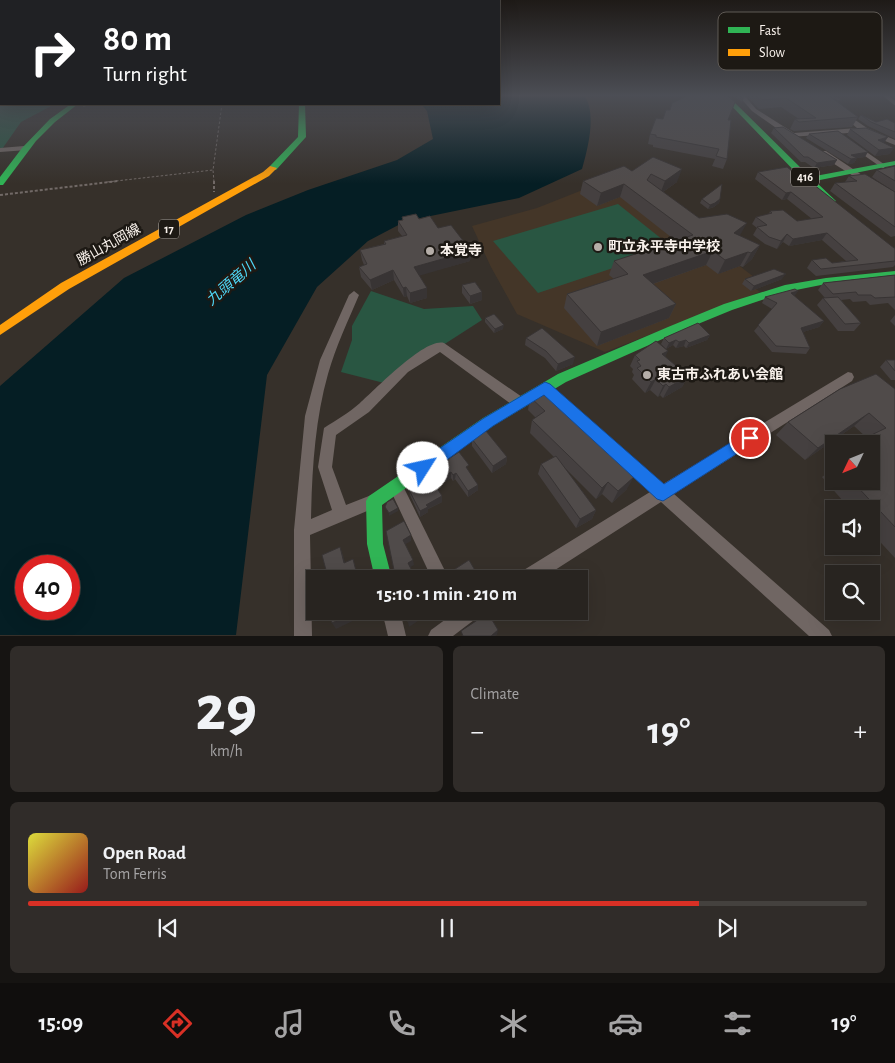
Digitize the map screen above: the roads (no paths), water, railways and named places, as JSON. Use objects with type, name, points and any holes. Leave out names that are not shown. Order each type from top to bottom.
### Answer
[{"type":"main road","points":[[0,183],[24,148],[46,125]]},
{"type":"main road","name":"勝山丸岡線","points":[[0,331],[65,286],[266,174],[302,137],[302,125]]},
{"type":"main road","name":"416","points":[[753,125],[808,180],[844,210]]},
{"type":"main road","points":[[808,180],[891,165]]},
{"type":"main road","points":[[382,570],[375,544],[374,501],[488,422],[545,387],[722,310],[765,295],[824,281],[895,274]]},
{"type":"street","points":[[777,125],[871,183]]},
{"type":"street","points":[[857,125],[864,130],[895,143]]},
{"type":"street","points":[[793,135],[864,130]]},
{"type":"street","points":[[0,150],[24,148]]},
{"type":"street","points":[[303,636],[301,601],[302,530],[310,425],[319,382],[329,352],[354,295]]},
{"type":"street","points":[[0,323],[14,320]]},
{"type":"street","points":[[342,515],[325,467],[329,432],[364,408],[388,382],[404,369],[440,346],[520,402]]},
{"type":"street","points":[[540,570],[848,377]]},
{"type":"street","points":[[545,387],[557,398]]},
{"type":"street","points":[[611,448],[823,636]]},
{"type":"street","points":[[396,487],[438,570]]},
{"type":"street","points":[[302,530],[374,501]]},
{"type":"street","points":[[394,620],[397,636]]},
{"type":"street","points":[[436,636],[456,620]]},
{"type":"lane","points":[[836,132],[844,138]]},
{"type":"lane","points":[[858,149],[891,165]]},
{"type":"water","name":"九頭竜川","points":[[430,125],[591,125],[589,141],[582,169],[519,198],[406,221],[368,241],[317,287],[267,375],[236,635],[0,635],[0,386],[124,278],[246,215],[308,190],[397,160],[433,139]]},
{"type":"place","name":"町立永平寺中学校","points":[[598,247]]},
{"type":"place","name":"本覚寺","points":[[430,251]]},
{"type":"place","name":"東古市ふれあい会館","points":[[647,375]]}]
